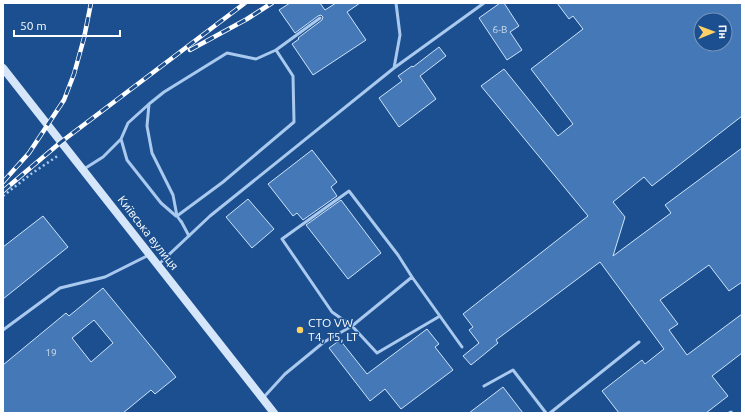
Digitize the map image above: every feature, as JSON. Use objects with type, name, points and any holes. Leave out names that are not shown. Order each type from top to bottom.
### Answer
[{"type":"main road","name":"Київська вулиця","points":[[3,68],[274,413]]},
{"type":"lane","points":[[394,68],[400,35],[396,3]]},
{"type":"lane","points":[[157,265],[210,216],[394,68],[484,3]]},
{"type":"lane","points":[[83,170],[103,157],[121,139],[128,123],[164,92],[227,53],[256,59],[276,50],[320,18]]},
{"type":"lane","points":[[177,216],[223,182],[294,122],[293,76],[276,50]]},
{"type":"lane","points":[[149,104],[147,126],[152,153],[173,195],[177,216]]},
{"type":"lane","points":[[121,139],[127,160],[161,203],[177,216],[189,236]]},
{"type":"lane","points":[[440,316],[378,353],[352,326],[332,312],[282,239],[349,190],[398,255],[462,347]]},
{"type":"lane","points":[[3,330],[60,288],[105,277],[149,255]]},
{"type":"lane","points":[[262,399],[285,374],[319,347],[352,326],[412,277]]},
{"type":"lane","points":[[550,413],[639,342]]},
{"type":"lane","points":[[484,386],[513,370],[546,413]]},
{"type":"path","points":[[3,196],[30,174],[66,149]]},
{"type":"building","points":[[290,3],[320,3],[325,10],[336,3],[360,3],[347,12],[366,40],[313,75],[292,44],[322,20],[323,17],[321,15],[318,16],[295,33],[279,10]]},
{"type":"building","points":[[500,3],[504,3],[519,26],[510,32],[522,50],[507,60],[479,18]]},
{"type":"building","points":[[557,3],[742,3],[742,116],[652,186],[644,177],[613,202],[625,217],[613,256],[671,213],[665,205],[742,148],[742,282],[729,291],[709,265],[660,300],[678,324],[669,330],[687,355],[742,314],[742,353],[712,376],[728,396],[706,413],[619,413],[602,391],[642,360],[645,364],[664,349],[600,262],[496,340],[498,343],[471,365],[463,356],[479,343],[469,330],[473,327],[463,314],[588,216],[481,86],[504,69],[558,136],[573,124],[531,69],[583,29],[573,16],[569,19]]},
{"type":"building","points":[[439,47],[446,56],[420,76],[436,99],[399,127],[379,98],[402,81],[398,76],[412,66],[413,67]]},
{"type":"building","points":[[312,150],[337,182],[331,187],[337,196],[303,220],[297,213],[293,216],[268,184]]},
{"type":"building","points":[[248,199],[274,229],[252,248],[226,217]]},
{"type":"building","points":[[341,200],[381,253],[348,279],[306,225]]},
{"type":"building","points":[[43,216],[68,247],[3,299],[3,247]]},
{"type":"building","points":[[103,288],[176,377],[155,394],[151,390],[123,413],[3,413],[3,365],[66,313],[69,316]],"holes":[[[94,320],[113,343],[91,362],[72,338]]]},
{"type":"building","points":[[427,329],[439,344],[435,347],[453,370],[401,409],[385,389],[370,401],[329,348],[340,340],[367,374]]},
{"type":"building","points":[[503,387],[523,413],[469,413]]},
{"type":"railway","points":[[3,182],[29,153],[64,100],[74,74],[84,38],[91,3]]},
{"type":"railway","points":[[3,191],[61,142],[245,3]]},
{"type":"railway","points":[[190,50],[247,19],[272,3]]},
{"type":"place","name":"СТО VW T4, T5, LT","points":[[300,330]]}]
